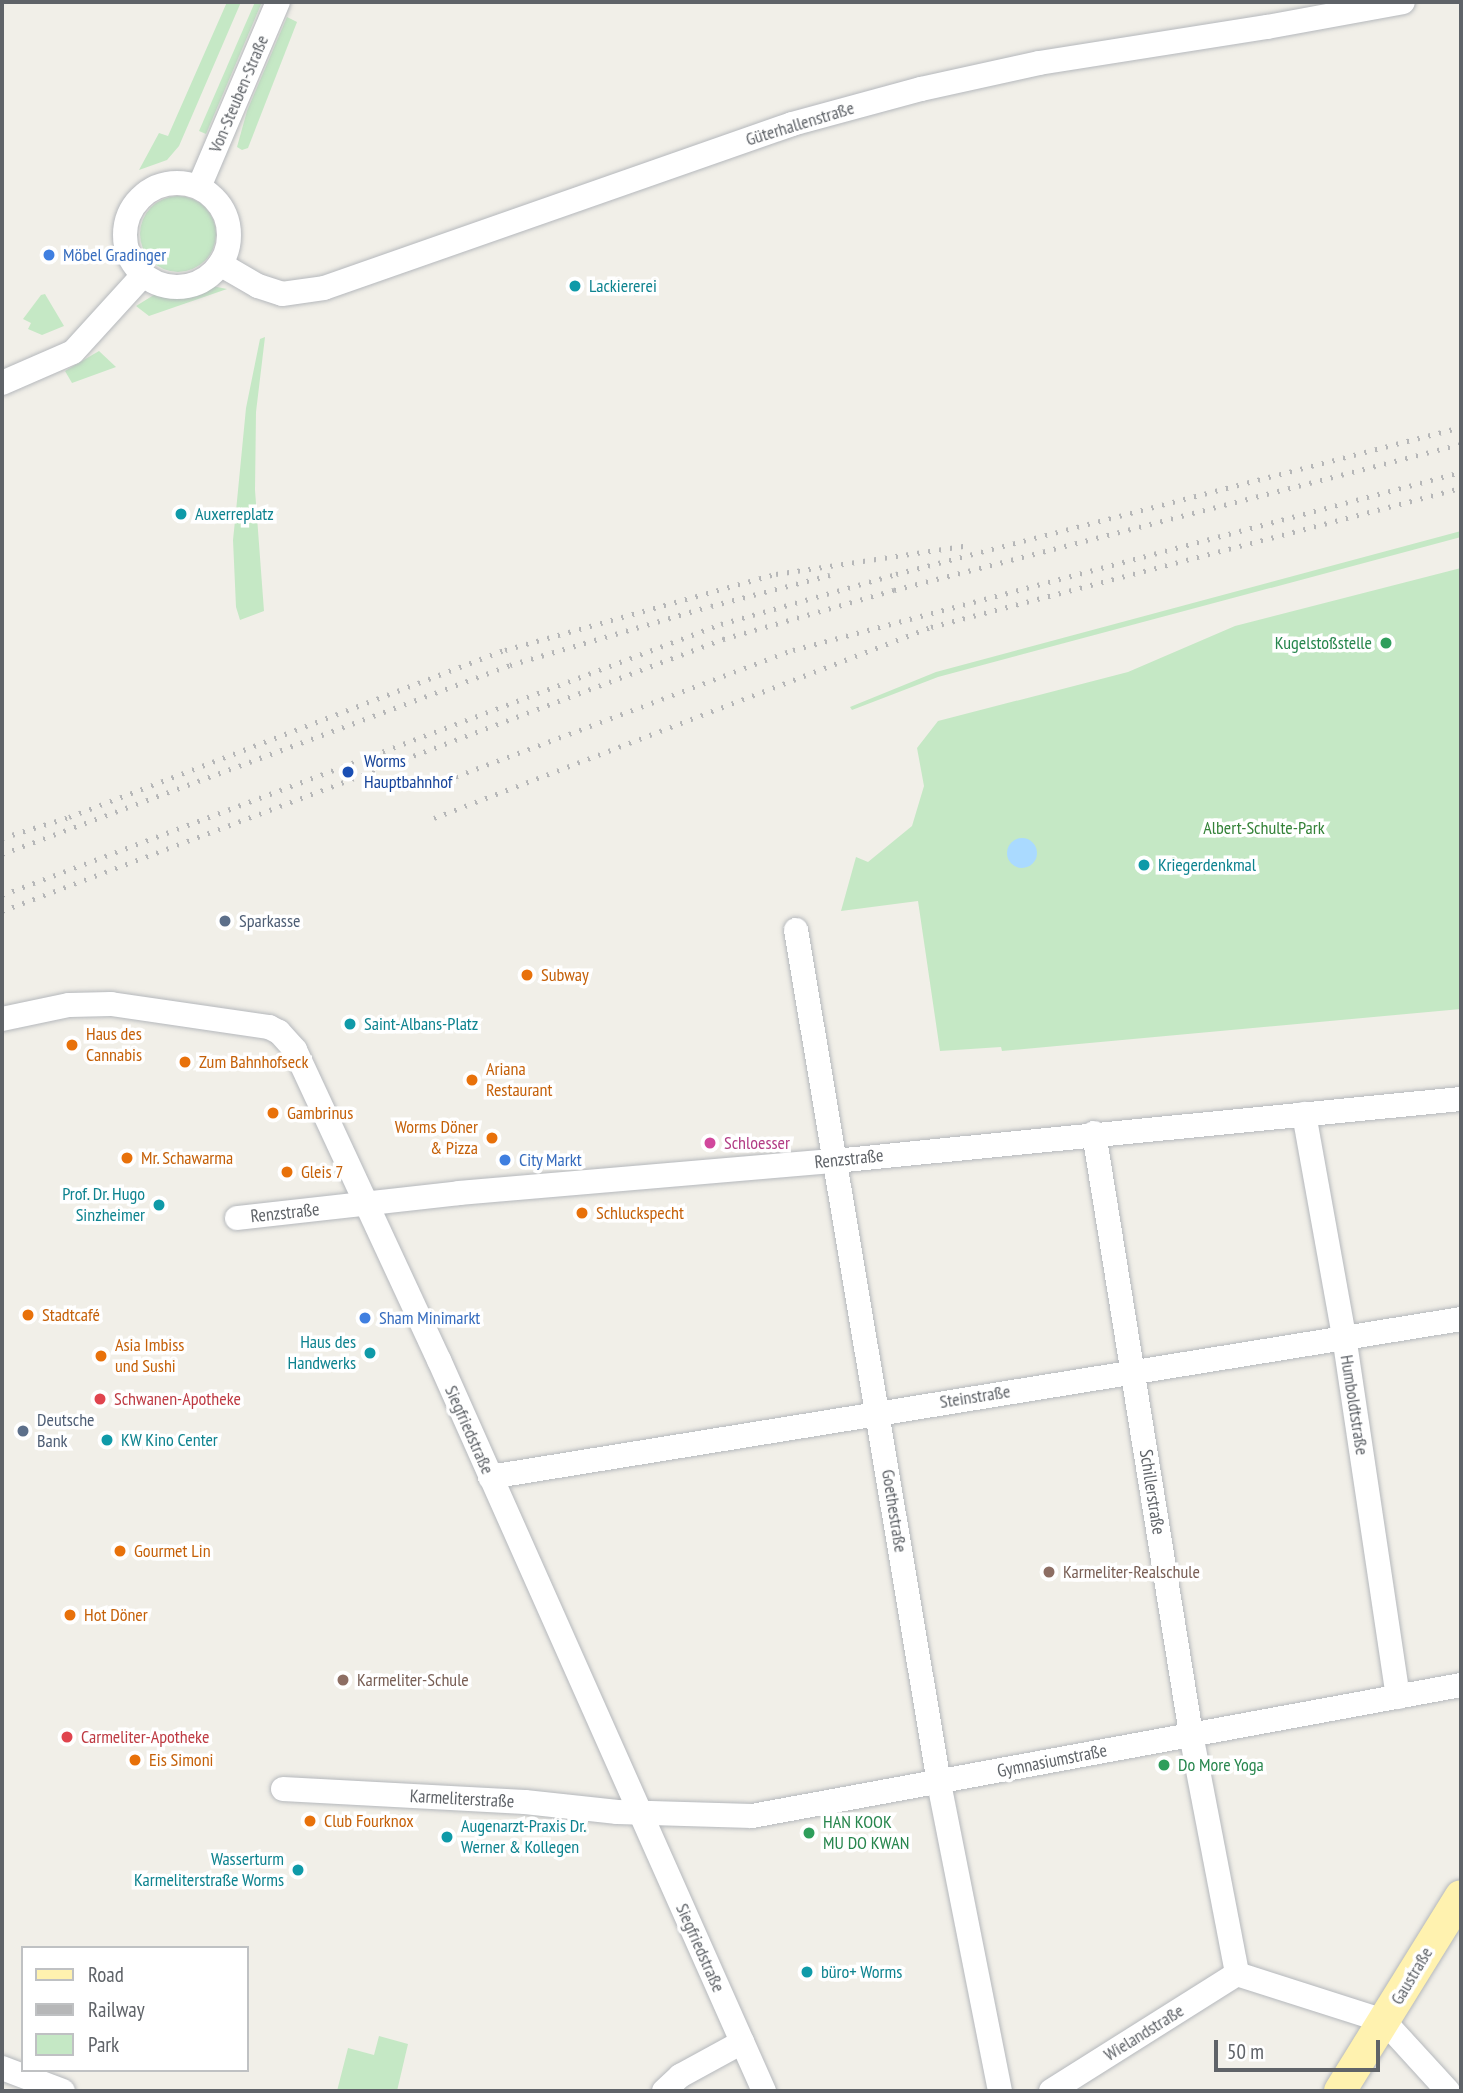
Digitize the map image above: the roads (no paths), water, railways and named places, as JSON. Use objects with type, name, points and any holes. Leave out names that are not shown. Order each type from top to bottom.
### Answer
[{"type":"main road","name":"Gaustraße","points":[[1340,2091],[1461,1896]]},
{"type":"street","name":"Von-Steuben-Straße","points":[[199,187],[278,2]]},
{"type":"street","name":"Güterhallenstraße","points":[[220,264],[250,282],[282,294],[324,288],[792,124],[921,89],[1039,63],[1267,27],[1403,2]]},
{"type":"street","points":[[180,182],[199,187],[216,199],[226,216],[230,236],[220,264],[207,278],[190,286],[161,284],[143,275],[132,260],[126,241],[127,220],[136,203],[160,185],[180,182]]},
{"type":"street","points":[[2,383],[73,352],[143,275]]},
{"type":"street","name":"Goethestraße","points":[[796,930],[939,1783],[1000,2091]]},
{"type":"street","name":"Siegfriedstraße","points":[[2,1019],[69,1005],[111,1004],[269,1027],[288,1040],[303,1063],[764,2091]]},
{"type":"street","name":"Renzstraße","points":[[237,1218],[436,1195],[835,1161],[1094,1133],[1461,1099]]},
{"type":"street","name":"Humboldtstraße","points":[[1304,1114],[1344,1336],[1398,1697]]},
{"type":"street","name":"Schillerstraße","points":[[1094,1133],[1191,1734],[1237,1974]]},
{"type":"street","name":"Steinstraße","points":[[490,1477],[1461,1319]]},
{"type":"street","name":"Gymnasiumstraße","points":[[640,1811],[752,1816],[1461,1685]]},
{"type":"street","name":"Karmeliterstraße","points":[[283,1789],[640,1811]]},
{"type":"street","points":[[1237,1974],[1384,2021],[1448,2091]]},
{"type":"street","name":"Wielandstraße","points":[[1051,2091],[1237,1974]]},
{"type":"street","points":[[664,2091],[680,2076],[742,2042]]},
{"type":"street","points":[[2,2068],[63,2091]]},
{"type":"water","points":[[1022,838],[1028,839],[1036,847],[1036,859],[1028,867],[1022,868],[1016,867],[1008,859],[1007,853],[1008,847],[1016,839]]},
{"type":"railway","points":[[2,895],[721,624],[896,574],[1461,427]]},
{"type":"railway","points":[[2,911],[723,639],[894,590],[1461,444]]},
{"type":"railway","points":[[425,788],[793,650],[1461,472]]},
{"type":"railway","points":[[434,818],[931,627],[1461,488]]},
{"type":"railway","points":[[2,838],[69,817],[505,650],[776,574],[970,545]]},
{"type":"railway","points":[[2,854],[510,665],[711,606],[830,575]]},
{"type":"place","name":"Möbel Gradinger","points":[[49,255]]},
{"type":"place","name":"Lackiererei","points":[[575,286]]},
{"type":"place","name":"Auxerreplatz","points":[[181,514]]},
{"type":"place","name":"Kugelstoßstelle","points":[[1386,643]]},
{"type":"place","name":"Worms Hauptbahnhof","points":[[348,772]]},
{"type":"place","name":"Kriegerdenkmal","points":[[1144,865]]},
{"type":"place","name":"Sparkasse","points":[[225,921]]},
{"type":"place","name":"Subway","points":[[527,975]]},
{"type":"place","name":"Saint-Albans-Platz","points":[[350,1024]]},
{"type":"place","name":"Haus des Cannabis","points":[[72,1045]]},
{"type":"place","name":"Zum Bahnhofseck","points":[[185,1062]]},
{"type":"place","name":"Ariana Restaurant","points":[[472,1080]]},
{"type":"place","name":"Gambrinus","points":[[273,1113]]},
{"type":"place","name":"Worms Döner & Pizza","points":[[492,1138]]},
{"type":"place","name":"Schloesser","points":[[710,1143]]},
{"type":"place","name":"Mr. Schawarma","points":[[127,1158]]},
{"type":"place","name":"City Markt","points":[[505,1160]]},
{"type":"place","name":"Gleis 7","points":[[287,1172]]},
{"type":"place","name":"Prof. Dr. Hugo Sinzheimer","points":[[159,1205]]},
{"type":"place","name":"Schluckspecht","points":[[582,1213]]},
{"type":"place","name":"Stadtcafé","points":[[28,1315]]},
{"type":"place","name":"Sham Minimarkt","points":[[365,1318]]},
{"type":"place","name":"Haus des Handwerks","points":[[370,1353]]},
{"type":"place","name":"Asia Imbiss und Sushi","points":[[101,1356]]},
{"type":"place","name":"Schwanen-Apotheke","points":[[100,1399]]},
{"type":"place","name":"Deutsche Bank","points":[[23,1431]]},
{"type":"place","name":"KW Kino Center","points":[[107,1440]]},
{"type":"place","name":"Gourmet Lin","points":[[120,1551]]},
{"type":"place","name":"Karmeliter-Realschule","points":[[1049,1572]]},
{"type":"place","name":"Hot Döner","points":[[70,1615]]},
{"type":"place","name":"Karmeliter-Schule","points":[[343,1680]]},
{"type":"place","name":"Carmeliter-Apotheke","points":[[67,1737]]},
{"type":"place","name":"Eis Simoni","points":[[135,1760]]},
{"type":"place","name":"Do More Yoga","points":[[1164,1765]]},
{"type":"place","name":"Club Fourknox","points":[[310,1821]]},
{"type":"place","name":"HAN KOOK MU DO KWAN","points":[[809,1833]]},
{"type":"place","name":"Augenarzt-Praxis Dr. Werner & Kollegen","points":[[447,1837]]},
{"type":"place","name":"Wasserturm Karmeliterstraße Worms","points":[[298,1870]]},
{"type":"place","name":"büro+ Worms","points":[[807,1972]]},
{"type":"park label","name":"Albert-Schulte-Park","points":[[1264,828]]}]
